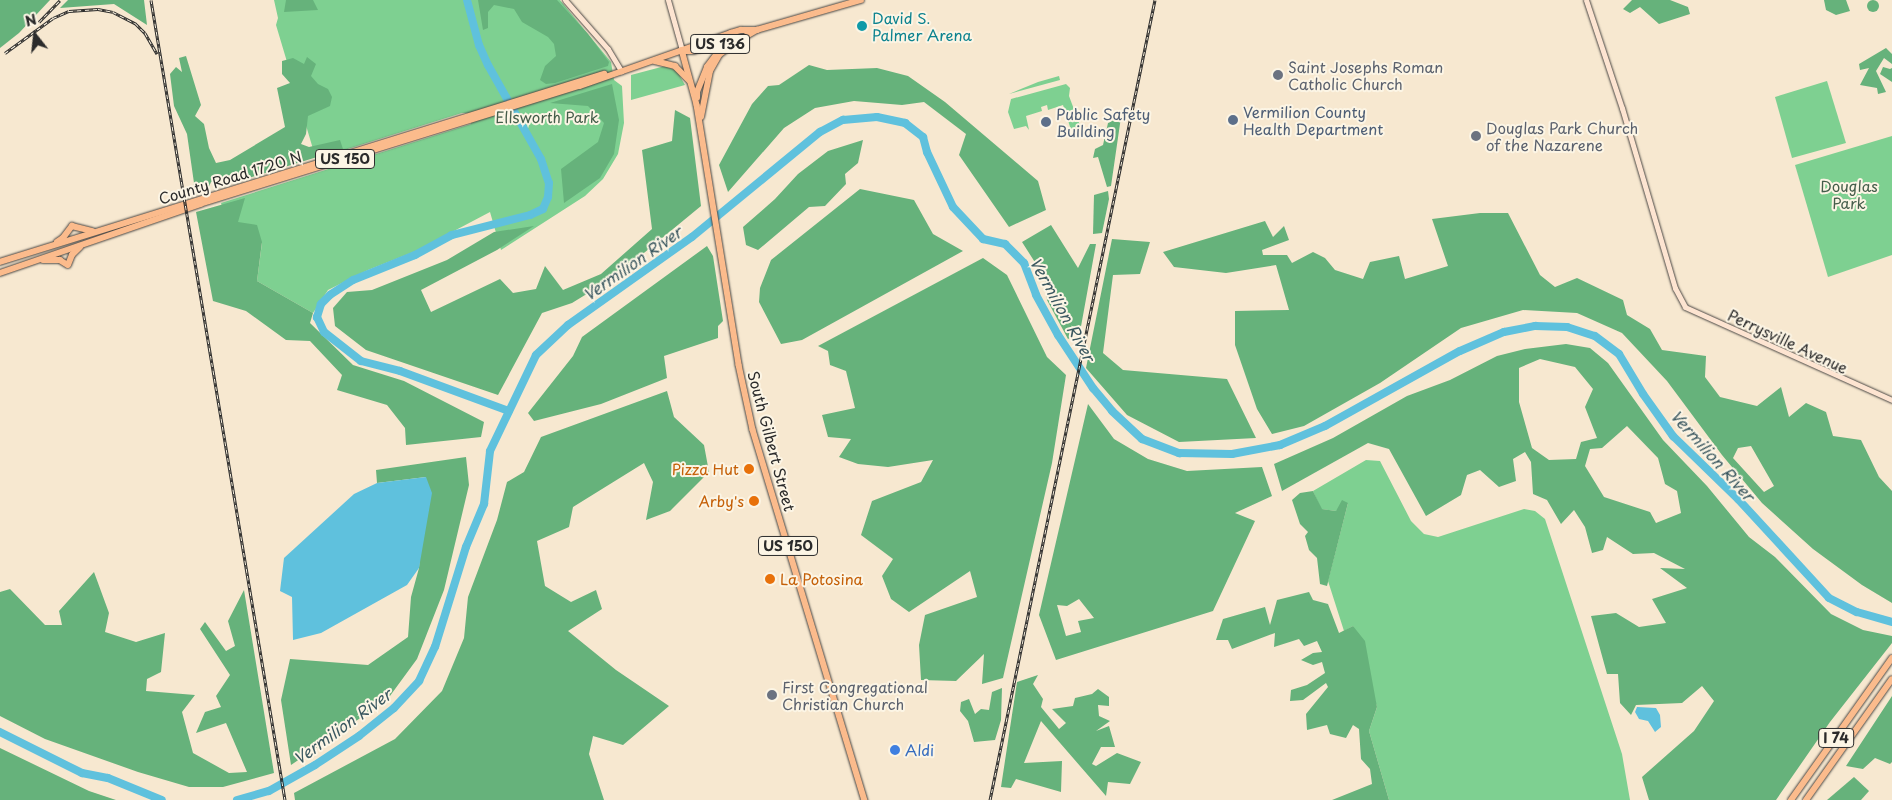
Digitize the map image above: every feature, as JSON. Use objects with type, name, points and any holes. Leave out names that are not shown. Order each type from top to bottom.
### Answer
[{"type":"highway","name":"I 74","points":[[1792,800],[1892,658]]},
{"type":"highway","name":"I 74","points":[[1806,800],[1891,680]]},
{"type":"main road","name":"US 136","points":[[682,50],[736,32],[757,30],[861,0]]},
{"type":"main road","name":"US 136","points":[[682,50],[693,51],[744,38],[757,30]]},
{"type":"main road","points":[[699,105],[697,92],[707,67],[720,47],[742,34],[757,30]]},
{"type":"main road","points":[[699,105],[715,62],[729,46],[744,38]]},
{"type":"main road","name":"US 150","points":[[469,118],[682,50]]},
{"type":"main road","name":"South Gilbert Street","points":[[682,50],[699,105],[739,365],[753,430],[865,800]]},
{"type":"main road","points":[[652,61],[675,66],[691,83]]},
{"type":"main road","name":"County Road 1720 N","points":[[0,262],[469,118]]},
{"type":"main road","name":"County Road 1720 N","points":[[88,242],[469,118]]},
{"type":"main road","points":[[41,249],[63,238],[72,226],[87,231],[99,231]]},
{"type":"main road","name":"US 150","points":[[0,273],[88,242]]},
{"type":"main road","points":[[36,261],[56,259],[68,265],[74,251],[88,242]]},
{"type":"street","points":[[565,0],[608,49],[621,70]]},
{"type":"street","name":"US 136","points":[[668,0],[682,50]]},
{"type":"street","name":"Perrysville Avenue","points":[[1586,0],[1617,90],[1678,298],[1684,307],[1892,400]]},
{"type":"green space","points":[[0,0],[50,0],[19,33],[0,48]]},
{"type":"green space","points":[[68,0],[144,0],[147,25],[114,4],[60,8]]},
{"type":"green space","name":"Ellsworth Park","points":[[274,0],[560,0],[611,62],[614,80],[622,86],[624,123],[618,154],[603,179],[585,196],[501,250],[490,212],[416,251],[368,270],[328,290],[313,313],[257,281],[262,243],[235,251],[221,203],[471,124],[467,113],[462,113],[316,159],[276,25],[278,18]]},
{"type":"green space","points":[[286,0],[313,0],[318,10],[284,12]]},
{"type":"green space","points":[[478,0],[557,0],[588,34],[609,62],[608,66],[555,83],[546,84],[540,80],[545,66],[556,56],[554,44],[548,37],[522,22],[514,9],[494,5],[488,12],[488,28],[483,30]]},
{"type":"green space","points":[[1632,0],[1670,0],[1688,7],[1690,14],[1659,24],[1640,7],[1630,13],[1623,9]]},
{"type":"green space","points":[[1824,0],[1846,0],[1850,11],[1836,15],[1826,10]]},
{"type":"green space","points":[[1871,0],[1875,0],[1879,6],[1875,12],[1871,12],[1867,8],[1867,4]]},
{"type":"green space","points":[[1886,48],[1892,54],[1892,64],[1884,58],[1876,71],[1886,92],[1878,94],[1877,88],[1860,85],[1869,68],[1860,70],[1859,64]]},
{"type":"green space","points":[[186,56],[201,105],[195,116],[204,124],[209,148],[216,163],[230,160],[285,127],[277,88],[290,83],[282,74],[282,61],[293,58],[304,64],[307,57],[316,64],[311,76],[318,84],[328,89],[332,97],[330,106],[308,116],[306,134],[301,144],[309,147],[340,140],[343,149],[239,181],[231,175],[211,182],[208,189],[200,188],[197,194],[191,196],[194,183],[187,134],[174,106],[170,74],[176,67],[182,72],[179,58]]},
{"type":"green space","points":[[809,65],[827,70],[877,68],[908,76],[945,102],[1038,181],[1046,210],[1009,227],[959,155],[966,134],[924,102],[902,105],[854,101],[815,108],[784,128],[728,192],[719,165],[752,104],[768,86],[779,85]]},
{"type":"green space","points":[[665,66],[677,71],[685,85],[631,100],[631,75]]},
{"type":"green space","points":[[1883,67],[1892,68],[1892,82],[1880,74]]},
{"type":"green space","points":[[1059,76],[1060,80],[1009,94],[1038,82]]},
{"type":"green space","points":[[1827,81],[1846,143],[1792,158],[1775,97]]},
{"type":"green space","points":[[612,84],[619,120],[614,154],[600,178],[564,203],[561,169],[598,142],[604,123],[588,106],[550,103]]},
{"type":"green space","points":[[1066,84],[1070,88],[1069,96],[1081,128],[1071,130],[1063,105],[1048,110],[1047,105],[1041,107],[1042,111],[1026,116],[1029,130],[1026,126],[1014,129],[1008,112],[1011,99]]},
{"type":"green space","points":[[675,110],[690,118],[701,206],[616,276],[572,303],[542,313],[498,395],[366,350],[335,326],[333,308],[347,292],[372,290],[447,260],[494,232],[534,226],[497,250],[421,290],[431,312],[500,279],[513,293],[536,289],[545,266],[563,290],[601,274],[652,229],[642,150],[672,141]]},
{"type":"green space","points":[[1117,115],[1121,117],[1111,186],[1107,187],[1098,157],[1093,158],[1095,149],[1103,145],[1108,123],[1116,119]]},
{"type":"green space","name":"Douglas Park","points":[[1892,136],[1892,255],[1828,277],[1795,165]]},
{"type":"green space","points":[[863,140],[858,163],[845,174],[846,184],[825,206],[809,207],[758,250],[746,245],[743,227],[775,199],[798,174],[828,151]]},
{"type":"green space","points":[[860,189],[914,200],[933,234],[963,251],[802,340],[781,344],[759,302],[760,288],[771,260]]},
{"type":"green space","points":[[1108,191],[1109,199],[1102,233],[1093,234],[1094,195]]},
{"type":"green space","points":[[245,198],[238,222],[257,225],[262,242],[257,281],[313,313],[310,323],[353,365],[404,381],[484,422],[481,437],[406,445],[405,428],[387,405],[337,390],[342,375],[310,341],[286,340],[246,311],[213,301],[196,212]]},
{"type":"green space","points":[[1480,213],[1508,213],[1540,275],[1555,287],[1577,278],[1623,300],[1627,315],[1650,329],[1662,350],[1706,356],[1705,377],[1720,397],[1757,406],[1781,387],[1789,417],[1806,403],[1826,412],[1833,436],[1861,440],[1879,477],[1892,491],[1892,603],[1862,585],[1813,549],[1762,503],[1722,455],[1667,381],[1622,333],[1577,313],[1523,310],[1461,328],[1380,383],[1304,426],[1272,434],[1257,409],[1235,345],[1235,311],[1289,310],[1276,265],[1226,273],[1174,267],[1163,252],[1265,221],[1273,237],[1284,226],[1289,240],[1262,250],[1263,255],[1287,255],[1292,263],[1313,252],[1325,258],[1335,270],[1363,279],[1370,262],[1399,256],[1405,279],[1448,266],[1432,219]],"holes":[[[1751,446],[1774,486],[1764,492],[1733,458],[1738,448]]]},
{"type":"green space","points":[[1051,225],[1078,268],[1090,244],[1096,244],[1080,332],[1068,339],[1047,300],[1045,278],[1022,242]]},
{"type":"green space","points":[[1112,239],[1150,242],[1140,274],[1113,275],[1103,353],[1123,370],[1227,379],[1256,438],[1179,442],[1127,415],[1086,368]]},
{"type":"green space","points":[[707,246],[713,256],[723,321],[718,326],[718,338],[664,356],[667,378],[601,404],[534,421],[528,413],[573,356],[582,337]]},
{"type":"green space","points":[[983,258],[1007,275],[1047,357],[1066,375],[1052,463],[1003,678],[982,684],[984,654],[956,681],[921,680],[919,645],[925,615],[977,597],[970,571],[909,612],[891,599],[882,576],[893,559],[861,535],[872,501],[921,482],[933,460],[888,467],[858,464],[839,457],[851,439],[828,437],[822,415],[855,408],[846,371],[830,365],[828,351],[818,346]]},
{"type":"green space","points":[[1566,344],[1590,348],[1608,363],[1663,440],[1707,486],[1749,537],[1775,557],[1831,614],[1863,630],[1892,636],[1892,643],[1830,722],[1776,800],[1649,800],[1642,777],[1694,731],[1714,701],[1702,686],[1682,703],[1636,705],[1631,715],[1620,703],[1618,674],[1607,674],[1591,616],[1616,613],[1639,627],[1666,623],[1652,599],[1687,588],[1660,568],[1685,569],[1654,553],[1633,554],[1607,537],[1603,550],[1592,553],[1585,527],[1574,510],[1561,524],[1547,500],[1533,494],[1531,462],[1525,452],[1513,459],[1516,481],[1499,487],[1480,470],[1467,475],[1461,495],[1426,516],[1389,449],[1368,443],[1282,491],[1274,464],[1333,438],[1407,396],[1450,380],[1497,356],[1525,349]],"holes":[[[1540,359],[1575,367],[1593,389],[1585,407],[1597,438],[1581,442],[1576,459],[1549,460],[1532,448],[1519,402],[1519,368]],[[1627,426],[1658,458],[1665,484],[1677,491],[1681,513],[1656,523],[1650,512],[1604,497],[1585,466],[1590,449],[1602,448]]]},
{"type":"green space","points":[[667,391],[674,417],[704,445],[709,472],[670,511],[646,520],[653,482],[644,463],[573,507],[569,527],[537,541],[545,586],[571,602],[596,590],[602,609],[568,631],[616,670],[669,706],[623,745],[593,736],[589,754],[604,800],[295,800],[294,793],[395,739],[442,691],[464,638],[468,597],[497,520],[507,482],[524,472],[541,437]]},
{"type":"green space","points":[[1088,404],[1114,439],[1148,459],[1187,471],[1262,467],[1272,496],[1235,513],[1255,521],[1213,611],[1056,660],[1039,615]],"holes":[[[1079,599],[1094,618],[1078,621],[1081,632],[1066,636],[1057,605],[1067,606]]]},
{"type":"green space","points":[[466,457],[469,485],[444,590],[417,659],[387,700],[291,765],[281,700],[290,659],[368,665],[408,637],[411,597],[419,568],[426,477],[377,483],[376,470]]},
{"type":"green space","points":[[1366,460],[1380,461],[1411,521],[1424,534],[1438,537],[1524,509],[1535,511],[1545,519],[1622,754],[1630,800],[1389,800],[1369,731],[1377,707],[1353,626],[1344,631],[1328,581],[1348,503],[1336,511],[1321,509],[1313,491]]},
{"type":"green space","points":[[1313,491],[1322,509],[1336,511],[1342,500],[1348,503],[1327,586],[1320,584],[1317,558],[1309,550],[1305,536],[1308,532],[1300,524],[1292,500],[1300,493]]},
{"type":"green space","points":[[94,572],[109,613],[105,632],[136,642],[165,633],[161,672],[147,679],[146,691],[195,695],[182,712],[193,753],[229,773],[247,772],[226,723],[196,733],[205,712],[221,707],[216,696],[230,675],[200,629],[205,622],[226,651],[235,646],[228,621],[244,590],[274,773],[223,787],[189,787],[138,772],[45,739],[0,716],[0,592],[10,589],[45,625],[62,625],[59,611]]},
{"type":"green space","points":[[1309,592],[1313,600],[1328,604],[1339,633],[1353,626],[1365,641],[1377,707],[1369,731],[1389,800],[1332,800],[1372,784],[1370,769],[1361,759],[1359,729],[1353,725],[1346,738],[1330,734],[1327,725],[1307,730],[1306,714],[1328,687],[1326,683],[1303,700],[1290,701],[1291,690],[1307,685],[1325,673],[1322,662],[1313,665],[1301,660],[1313,653],[1322,652],[1317,641],[1304,646],[1299,639],[1274,647],[1275,633],[1232,649],[1228,640],[1216,640],[1223,619],[1265,607],[1270,625],[1277,600]]},
{"type":"green space","points":[[1038,675],[1033,684],[1043,699],[1041,707],[1059,729],[1066,723],[1052,709],[1073,706],[1075,698],[1092,694],[1098,689],[1109,697],[1109,706],[1098,705],[1099,716],[1110,721],[1096,731],[1109,726],[1115,747],[1101,747],[1092,764],[1096,766],[1117,753],[1141,762],[1130,784],[1108,782],[1106,796],[1041,721],[1024,763],[1062,761],[1061,792],[1016,779],[1011,788],[1001,787],[1017,682]]},
{"type":"green space","points":[[1002,688],[1001,720],[995,740],[974,742],[968,721],[960,711],[961,702],[969,699],[975,714],[981,709],[989,710],[992,692]]},
{"type":"green space","points":[[1892,696],[1892,762],[1890,764],[1875,758],[1863,769],[1846,766]]},
{"type":"green space","points":[[0,748],[89,791],[116,800],[0,800]]},
{"type":"green space","points":[[1854,777],[1869,791],[1861,800],[1827,800]]},
{"type":"water","points":[[426,477],[432,493],[419,568],[407,585],[321,633],[293,640],[292,597],[280,591],[284,558],[354,494],[377,483]]},
{"type":"water","points":[[1637,707],[1656,708],[1660,715],[1661,727],[1655,732],[1648,721],[1639,719],[1635,712]]},
{"type":"waterway","points":[[467,0],[479,45],[488,65],[541,159],[549,183],[548,197],[543,209],[530,215],[452,235],[415,255],[353,280],[330,295],[321,304],[317,317],[324,332],[361,361],[400,371],[509,411]]},
{"type":"waterway","name":"Vermilion River","points":[[237,800],[269,791],[315,765],[359,736],[394,708],[419,681],[435,647],[466,547],[484,504],[490,451],[536,355],[568,325],[692,237],[820,132],[843,120],[877,117],[905,123],[923,137],[927,152],[953,207],[983,239],[1005,244],[1024,263],[1036,295],[1058,335],[1093,388],[1112,411],[1142,439],[1179,453],[1232,454],[1280,445],[1325,426],[1460,351],[1504,332],[1535,326],[1567,327],[1595,336],[1619,354],[1643,394],[1673,436],[1738,499],[1829,598],[1857,612],[1892,622]]},
{"type":"waterway","name":"Vermilion River","points":[[0,732],[82,773],[108,778],[162,800]]},
{"type":"railway","points":[[39,22],[60,0]]},
{"type":"railway","points":[[151,0],[285,800]]},
{"type":"railway","points":[[990,800],[1155,0]]},
{"type":"railway","points":[[5,53],[53,18],[69,11],[98,9],[113,12],[135,23],[145,33],[157,54]]},
{"type":"place","name":"David S. Palmer Arena","points":[[862,26]]},
{"type":"place","name":"Saint Josephs Roman Catholic Church","points":[[1278,75]]},
{"type":"place","name":"Vermilion County Health Department","points":[[1233,120]]},
{"type":"place","name":"Public Safety Building","points":[[1046,122]]},
{"type":"place","name":"Douglas Park Church of the Nazarene","points":[[1476,136]]},
{"type":"place","name":"Pizza Hut","points":[[749,469]]},
{"type":"place","name":"Arby's","points":[[754,501]]},
{"type":"place","name":"La Potosina","points":[[770,579]]},
{"type":"place","name":"First Congregational Christian Church","points":[[772,695]]},
{"type":"place","name":"Aldi","points":[[895,750]]}]
